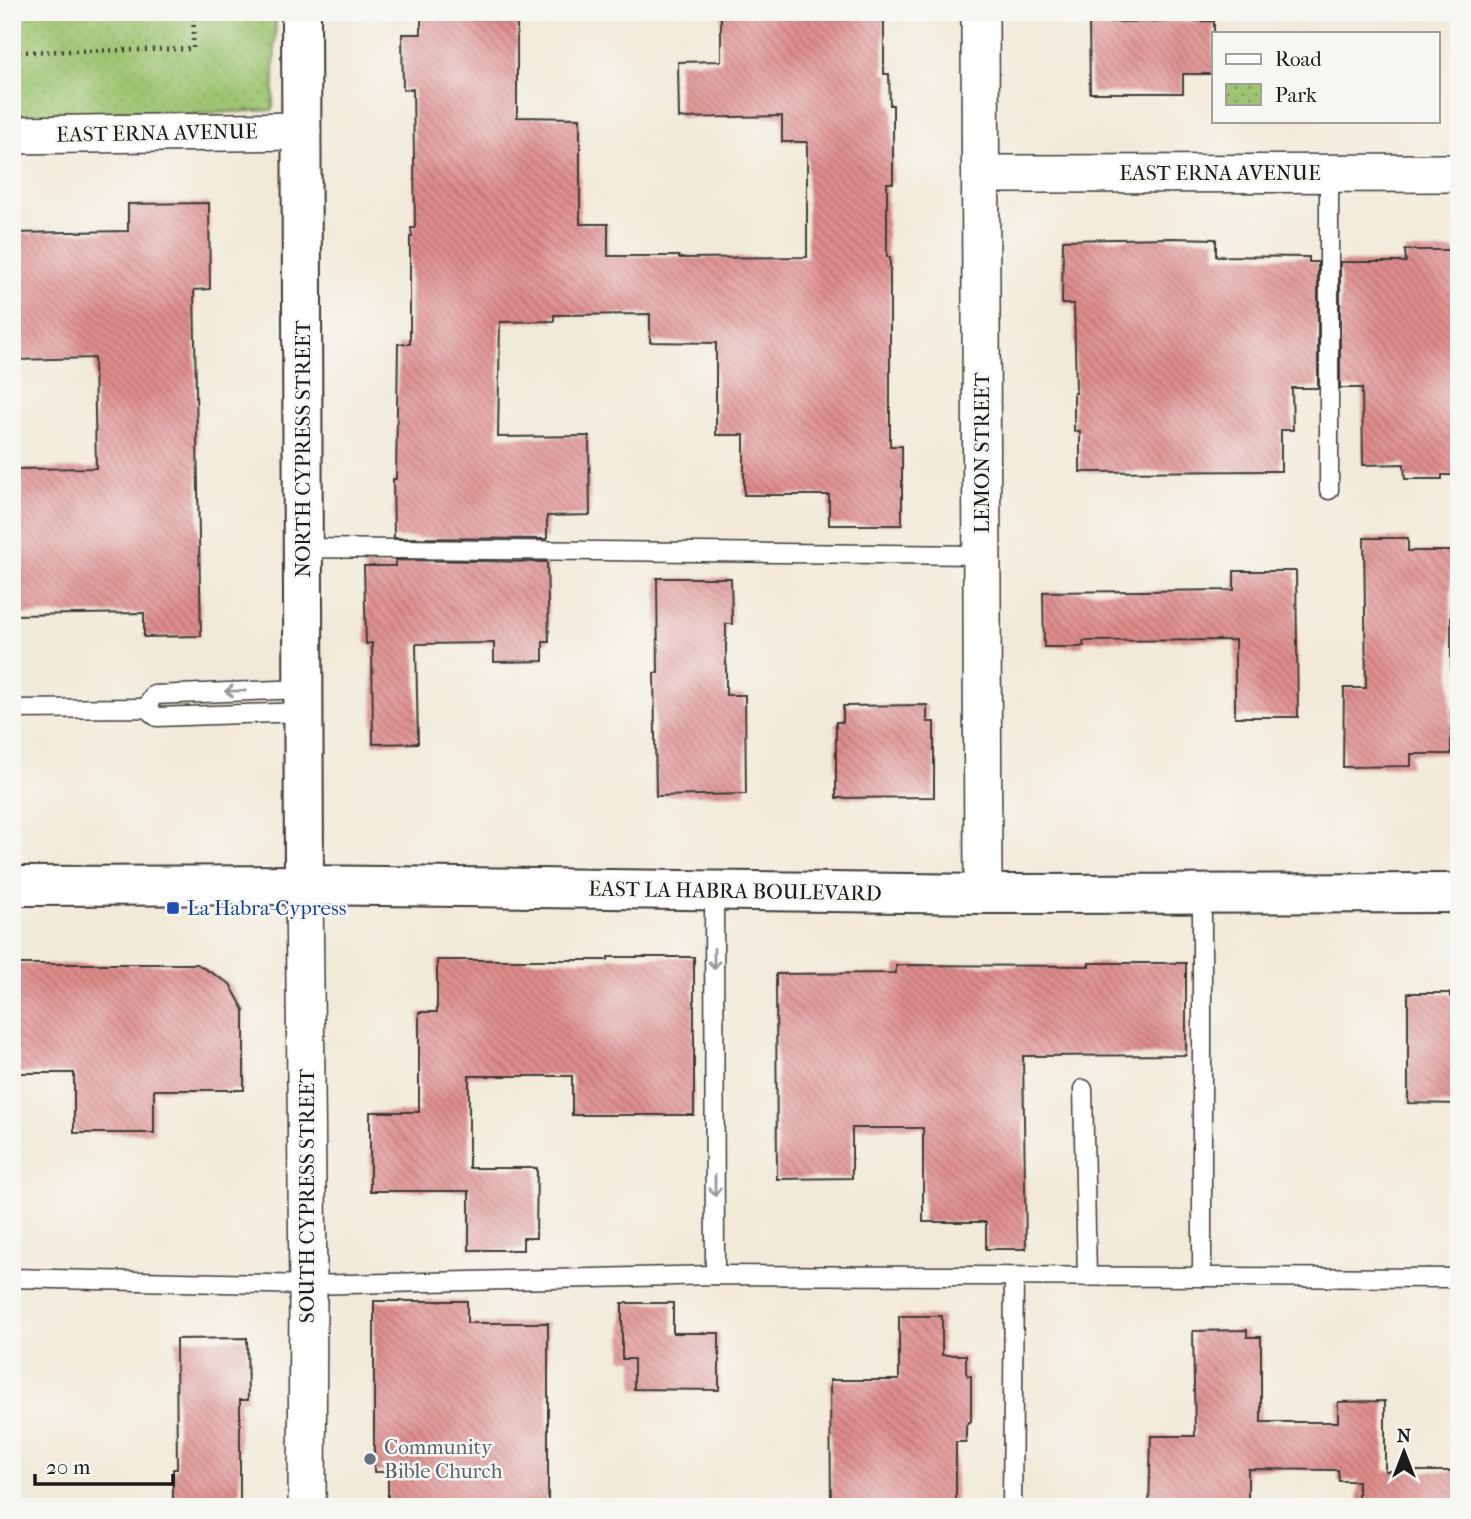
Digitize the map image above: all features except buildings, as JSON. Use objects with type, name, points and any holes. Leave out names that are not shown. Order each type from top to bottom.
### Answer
[{"type":"main road","name":"NORTH CYPRESS STREET","points":[[301,12],[304,885]]},
{"type":"main road","name":"EAST LA HABRA BOULEVARD","points":[[12,886],[304,885],[983,894],[1459,893]]},
{"type":"street","name":"LEMON STREET","points":[[980,12],[983,894]]},
{"type":"street","name":"EAST ERNA AVENUE","points":[[12,135],[302,131]]},
{"type":"street","name":"EAST ERNA AVENUE","points":[[982,174],[1459,173]]},
{"type":"street","name":"SOUTH CYPRESS STREET","points":[[304,885],[307,1507]]},
{"type":"lane","points":[[1329,173],[1329,490]]},
{"type":"lane","points":[[303,548],[982,555]]},
{"type":"lane","points":[[12,709],[146,708],[157,717],[304,700]]},
{"type":"lane","points":[[714,891],[715,1275]]},
{"type":"lane","points":[[1202,894],[1202,1277]]},
{"type":"lane","points":[[1083,1089],[1087,1277]]},
{"type":"lane","points":[[12,1278],[308,1285],[715,1275],[1459,1278]]},
{"type":"lane","points":[[1013,1507],[1014,1277]]},
{"type":"path","points":[[12,52],[193,49],[194,14],[244,15]]},
{"type":"green space","points":[[12,12],[276,12],[273,110],[12,123]]},
{"type":"place","name":"La Habra-Cypress","points":[[173,908]]},
{"type":"place","name":"Community Bible Church","points":[[370,1459]]}]
